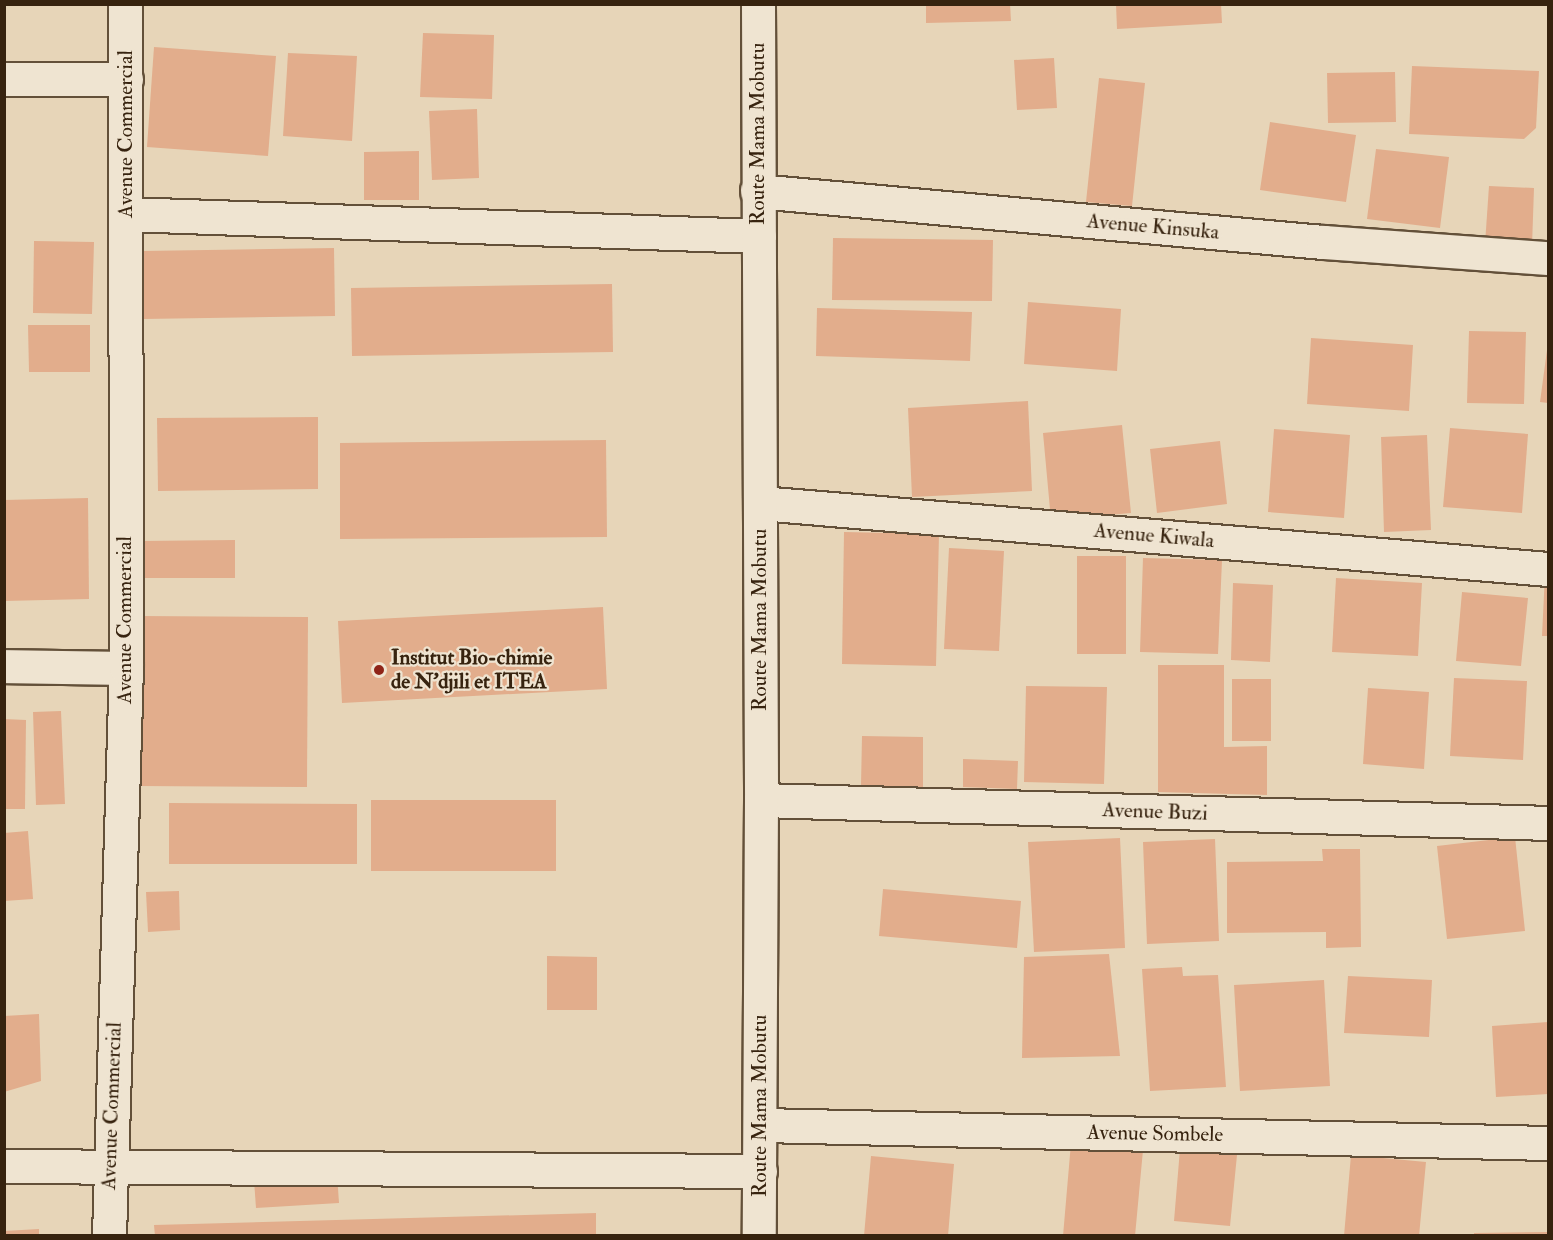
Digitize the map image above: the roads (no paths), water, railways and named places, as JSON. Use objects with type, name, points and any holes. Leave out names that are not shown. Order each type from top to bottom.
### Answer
[{"type":"street","name":"Avenue Commercial","points":[[109,1236],[126,668],[125,4]]},
{"type":"street","name":"Route Mama Mobutu","points":[[758,4],[761,800],[759,1236]]},
{"type":"street","points":[[4,79],[126,79]]},
{"type":"street","name":"Avenue Kinsuka","points":[[757,191],[1323,242],[1548,258]]},
{"type":"street","points":[[126,214],[759,236]]},
{"type":"street","name":"Avenue Kiwala","points":[[760,503],[1548,569]]},
{"type":"street","points":[[4,666],[126,668]]},
{"type":"street","name":"Avenue Buzi","points":[[761,800],[1548,823]]},
{"type":"street","name":"Avenue Sombele","points":[[761,1125],[1548,1143]]},
{"type":"street","points":[[4,1166],[760,1171]]},
{"type":"place","name":"Institut Bio-chimie de N'djili et ITEA","points":[[379,670]]}]
